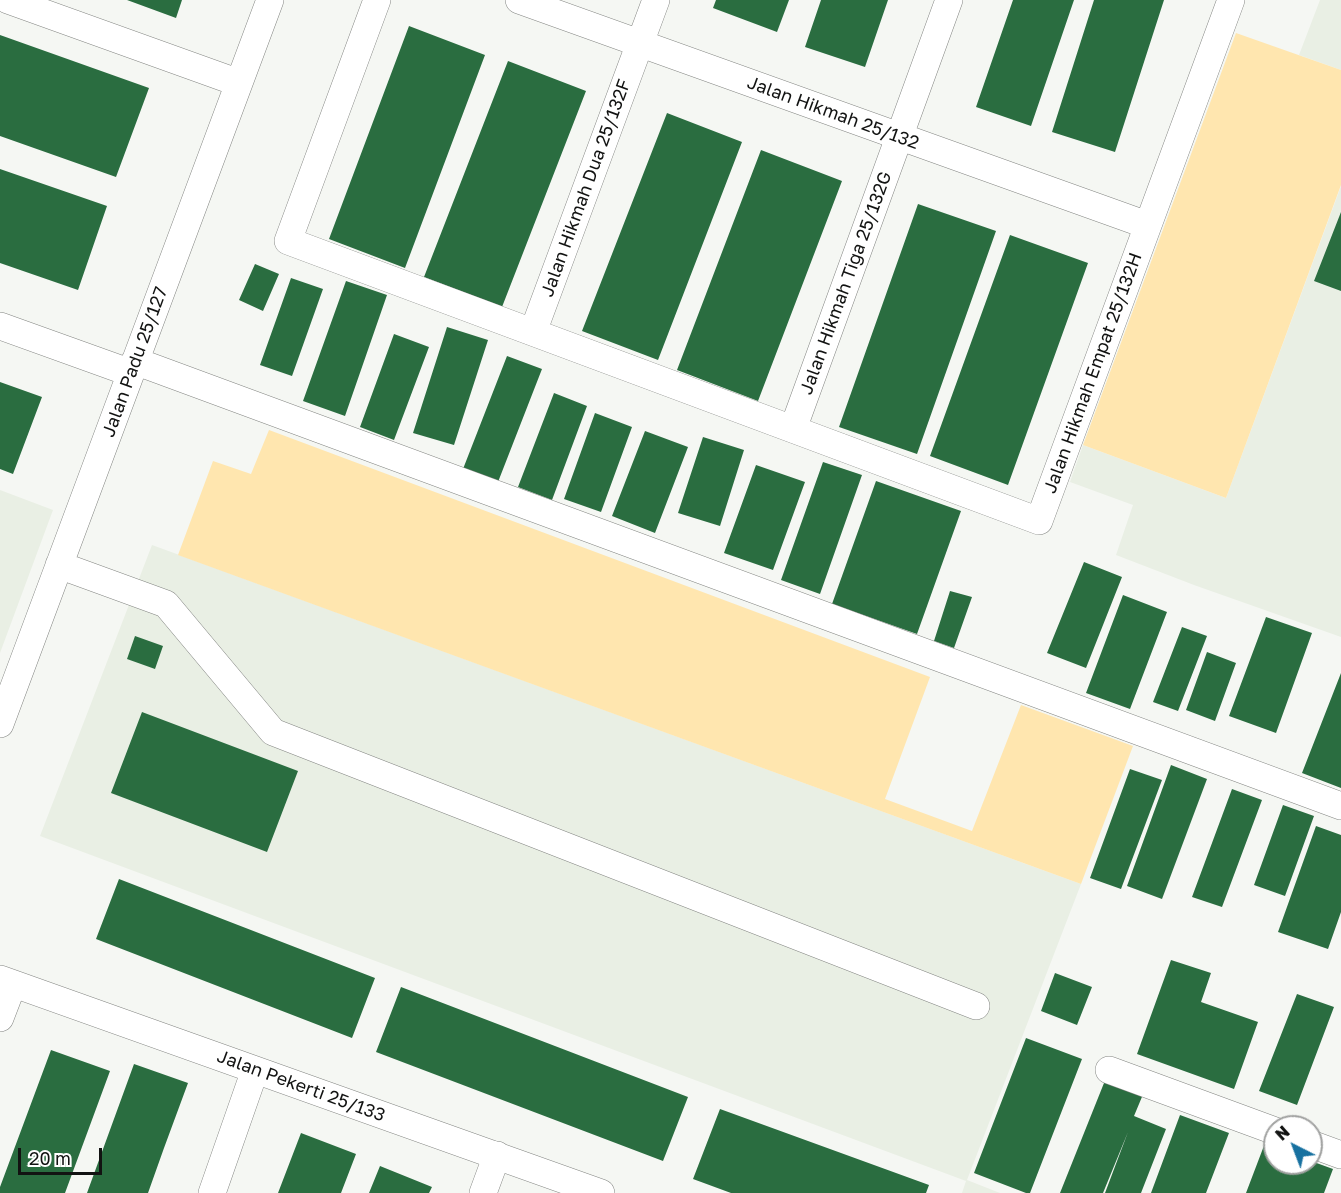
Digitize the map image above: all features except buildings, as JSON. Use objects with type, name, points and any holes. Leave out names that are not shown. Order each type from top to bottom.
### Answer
[{"type":"street","points":[[8,0],[239,83]]},
{"type":"street","name":"Jalan Padu 25/127","points":[[0,724],[270,0]]},
{"type":"street","points":[[377,0],[288,241],[793,429]]},
{"type":"street","name":"Jalan Hikmah 25/132","points":[[519,0],[1147,225]]},
{"type":"street","name":"Jalan Hikmah Dua 25/132F","points":[[533,332],[656,0]]},
{"type":"street","name":"Jalan Hikmah Tiga 25/132G","points":[[793,429],[949,0]]},
{"type":"street","name":"Jalan Hikmah Empat 25/132H","points":[[793,429],[1039,521],[1231,0]]},
{"type":"street","points":[[0,326],[133,367],[1341,806]]},
{"type":"street","points":[[59,565],[166,604],[273,732],[976,1006]]},
{"type":"street","points":[[0,1018],[6,981]]},
{"type":"street","name":"Jalan Pekerti 25/133","points":[[6,981],[601,1193]]},
{"type":"street","points":[[212,1193],[255,1070]]},
{"type":"street","points":[[1109,1070],[1263,1127]]},
{"type":"street","points":[[1323,1148],[1341,1155]]},
{"type":"street","points":[[483,1193],[497,1155]]},
{"type":"shaded area","points":[[1320,0],[1341,0],[1341,70],[1299,55]]},
{"type":"shaded area","points":[[1236,33],[1341,70],[1341,185],[1226,498],[1083,445]]},
{"type":"shaded area","points":[[1341,186],[1341,637],[1116,555],[1133,505],[1070,482],[1083,445],[1226,498]]},
{"type":"shaded area","points":[[269,430],[930,677],[885,799],[972,831],[1021,705],[1133,746],[1081,884],[178,555],[213,461],[251,474]]},
{"type":"shaded area","points":[[0,490],[53,510],[0,653]]},
{"type":"shaded area","points":[[152,545],[1081,884],[967,1180],[1000,1193],[962,1193],[966,1181],[40,836]]}]
